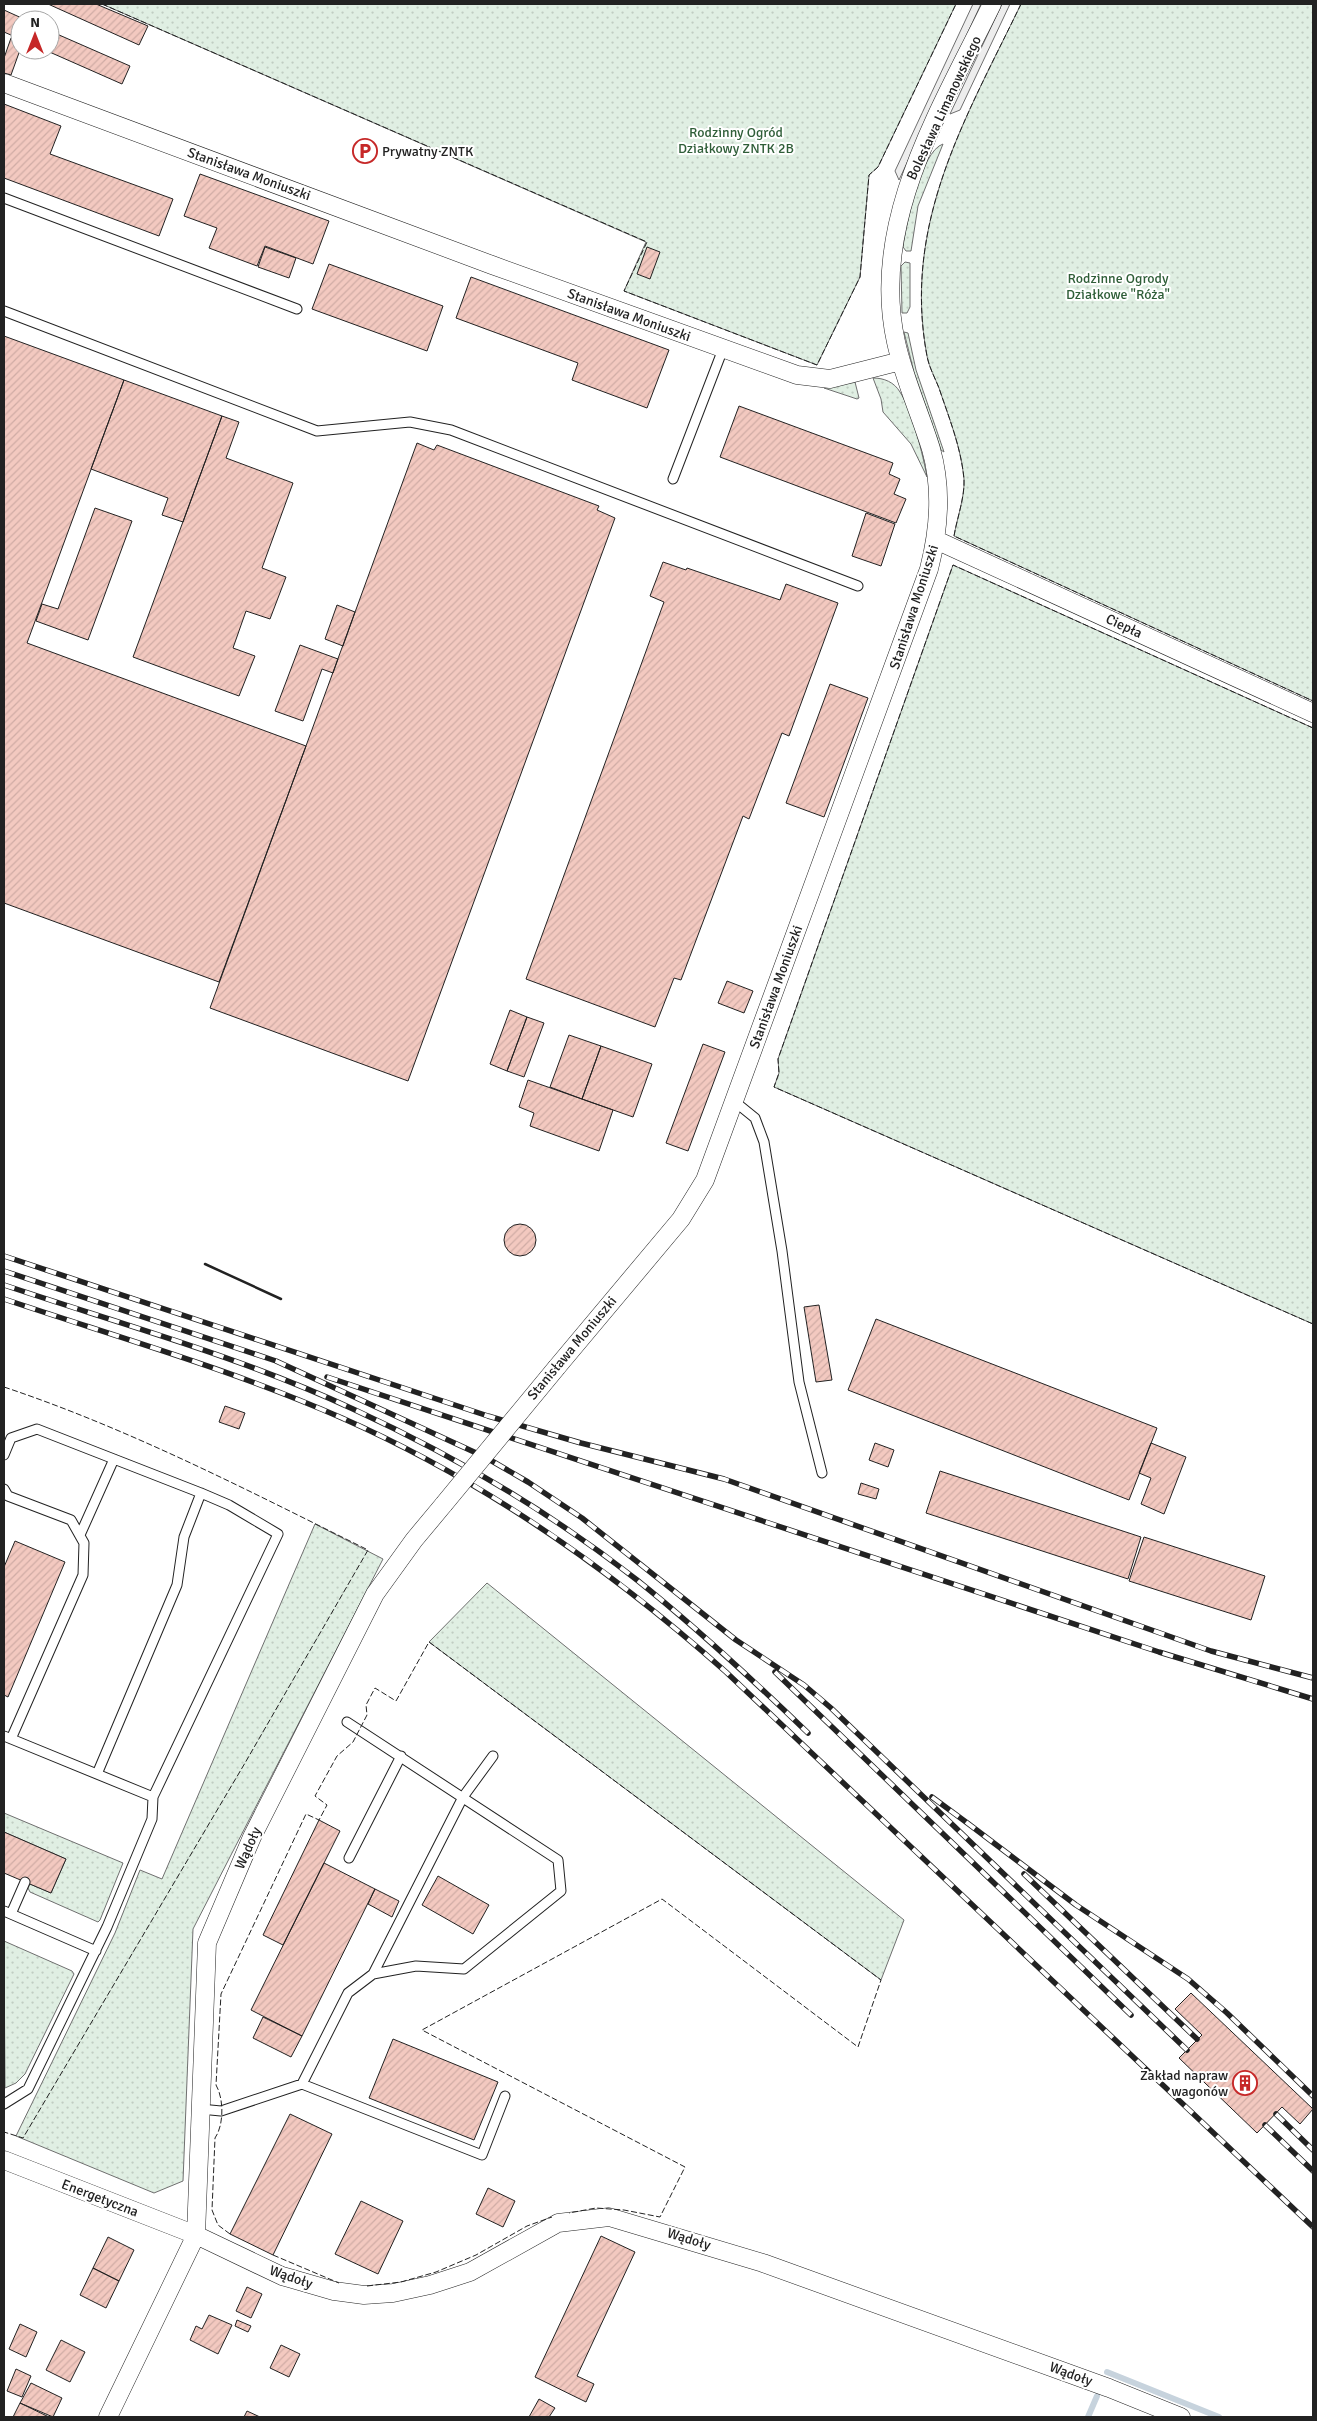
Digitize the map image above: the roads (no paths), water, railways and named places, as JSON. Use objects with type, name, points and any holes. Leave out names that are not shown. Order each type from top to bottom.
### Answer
[{"type":"street","name":"Bolesława Limanowskiego","points":[[901,361],[895,341],[891,278],[899,216],[919,156],[992,4]]},
{"type":"street","name":"Stanisława Moniuszki","points":[[4,83],[779,369],[814,379],[847,376],[901,361],[933,457],[937,493],[936,540],[929,569],[705,1180],[681,1219],[444,1504]]},
{"type":"street","name":"Ciepła","points":[[936,540],[1313,713]]},
{"type":"street","name":"Wądoły","points":[[108,2417],[196,2235],[207,1942],[252,1837],[375,1594],[414,1540],[444,1504]]},
{"type":"street","name":"Energetyczna","points":[[4,2160],[196,2235]]},
{"type":"street","name":"Wądoły","points":[[196,2235],[282,2276],[334,2291],[364,2295],[393,2293],[430,2285],[470,2272],[558,2223],[609,2217],[763,2263],[1100,2384],[1181,2417]]},
{"type":"lane","points":[[4,198],[297,309]]},
{"type":"lane","points":[[4,311],[317,431],[410,422],[451,430],[858,586]]},
{"type":"lane","points":[[672,479],[723,349]]},
{"type":"lane","points":[[734,1101],[755,1118],[764,1142],[782,1251],[799,1382],[822,1473]]},
{"type":"lane","points":[[4,1455],[11,1438],[37,1429],[201,1493],[228,1505],[278,1534],[153,1797],[152,1819],[96,1951],[28,2089],[4,2104]]},
{"type":"lane","points":[[80,1535],[114,1459]]},
{"type":"lane","points":[[4,1489],[8,1496],[72,1520],[84,1543],[83,1575],[8,1738],[153,1797]]},
{"type":"lane","points":[[97,1774],[177,1585],[184,1537],[201,1493]]},
{"type":"lane","points":[[347,1722],[558,1860],[560,1891],[464,1969],[416,1966],[373,1974]]},
{"type":"lane","points":[[349,1858],[401,1756]]},
{"type":"lane","points":[[302,2084],[348,1993],[373,1974],[463,1797],[493,1756]]},
{"type":"lane","points":[[25,1882],[8,1913],[96,1951]]},
{"type":"lane","points":[[200,2110],[221,2111],[302,2084],[482,2155],[505,2096]]},
{"type":"waterway","points":[[1107,2372],[1219,2417]]},
{"type":"waterway","points":[[1088,2417],[1097,2396]]},
{"type":"railway","points":[[4,1256],[488,1416],[581,1443],[724,1479],[1211,1651],[1313,1678]]},
{"type":"railway","points":[[4,1271],[276,1361],[485,1457],[528,1482],[582,1518],[736,1640],[804,1685],[831,1708],[1187,2050]]},
{"type":"railway","points":[[4,1285],[180,1342],[268,1373],[353,1409],[464,1465],[570,1531],[637,1580],[767,1693],[808,1733]]},
{"type":"railway","points":[[4,1299],[217,1369],[342,1418],[395,1443],[496,1499],[591,1563],[682,1634],[726,1672],[1313,2227]]},
{"type":"railway","points":[[327,1377],[1159,1652],[1313,1699]]},
{"type":"railway","points":[[775,1672],[1131,2015]]},
{"type":"railway","points":[[932,1797],[970,1825]]},
{"type":"railway","points":[[966,1822],[1076,1905],[1188,1979],[1227,2013],[1313,2096]]},
{"type":"railway","points":[[1024,1874],[1197,2039]]},
{"type":"railway","points":[[1276,2114],[1313,2150]]},
{"type":"railway","points":[[1265,2125],[1313,2171]]},
{"type":"place","name":"Prywatny ZNTK","points":[[365,151]]},
{"type":"place","name":"Zakład napraw wagonów","points":[[1245,2083]]},
{"type":"park label","name":"Rodzinny Ogród Działkowy ZNTK 2B","points":[[736,140]]},
{"type":"park label","name":"Rodzinne Ogrody Działkowe \"Róża\"","points":[[1118,286]]}]
